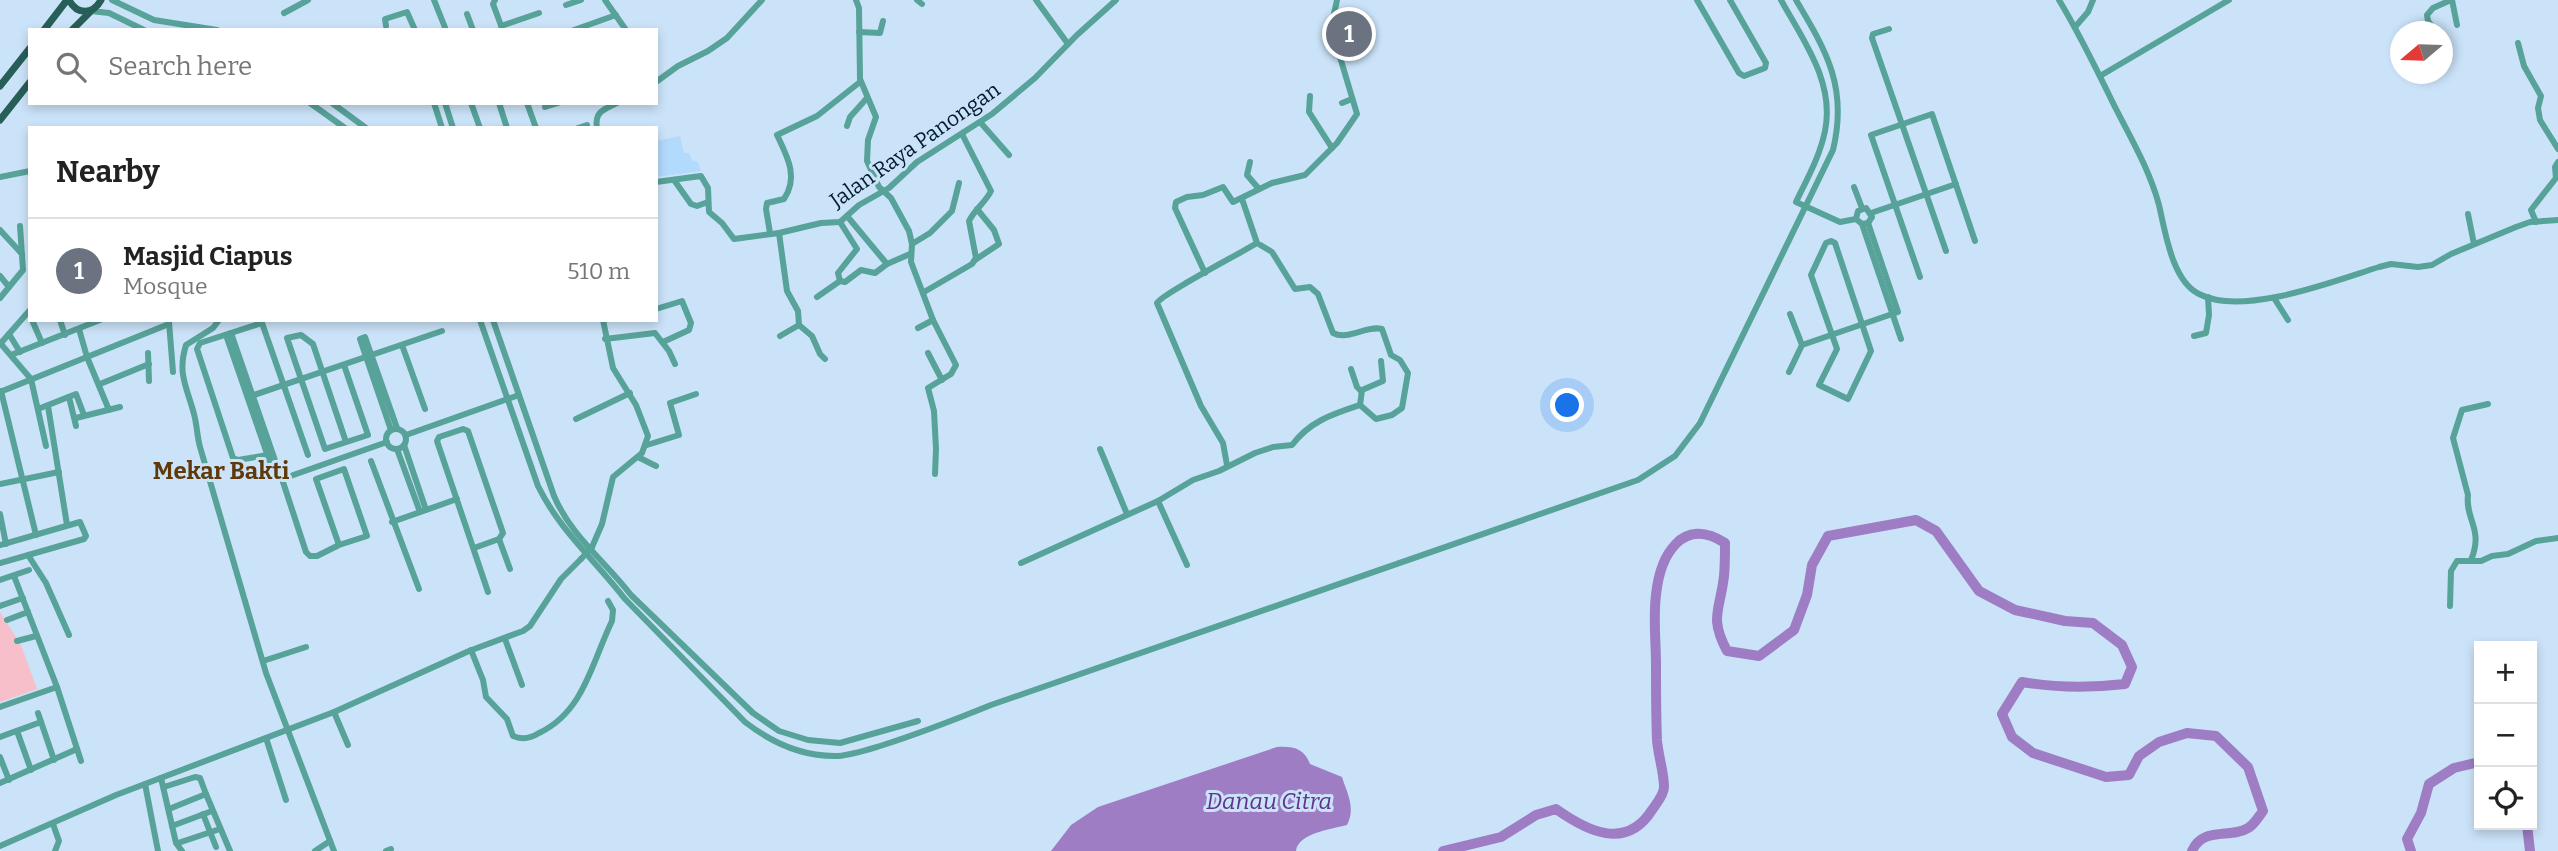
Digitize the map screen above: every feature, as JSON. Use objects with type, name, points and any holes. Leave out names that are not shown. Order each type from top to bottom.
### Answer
[{"type":"main road","points":[[46,28],[68,0],[79,11],[91,11]]},
{"type":"main road","points":[[74,28],[102,0]]},
{"type":"main road","points":[[0,86],[28,51]]},
{"type":"main road","points":[[0,120],[28,85]]},
{"type":"street","points":[[112,0],[154,20],[204,28]]},
{"type":"street","points":[[289,0],[293,8]]},
{"type":"street","points":[[284,13],[308,0]]},
{"type":"street","points":[[434,0],[445,28]]},
{"type":"street","points":[[495,0],[493,4],[502,28],[539,13]]},
{"type":"street","points":[[566,5],[581,0]]},
{"type":"street","points":[[605,0],[625,28]]},
{"type":"street","points":[[658,81],[727,38],[762,0]]},
{"type":"street","points":[[1036,0],[1068,44]]},
{"type":"street","name":"Jalan Raya Panongan","points":[[658,182],[701,176],[708,188],[709,212],[722,223],[732,238],[840,222],[882,190],[889,188],[917,162],[980,122],[1035,78],[1116,0]]},
{"type":"street","points":[[1205,273],[1176,211],[1175,203],[1180,199],[1203,195],[1223,187],[1231,202],[1242,200],[1280,180],[1305,175],[1341,138],[1357,114],[1340,57],[1332,41],[1332,20],[1337,0]]},
{"type":"street","points":[[1697,0],[1744,76],[1766,66],[1730,0]]},
{"type":"street","points":[[1781,0],[1815,61],[1826,95],[1825,131],[1816,159],[1796,202],[1840,222],[1862,222],[1871,213],[1956,184]]},
{"type":"street","points":[[481,322],[538,486],[561,525],[625,599],[744,722],[774,742],[788,748],[823,755],[840,756],[860,752],[923,733],[991,705],[1647,476],[1675,456],[1687,444],[1700,423],[1833,150],[1839,113],[1836,83],[1827,54],[1796,0]]},
{"type":"street","points":[[2059,0],[2143,159],[2179,272],[2195,293],[2207,298],[2274,298],[2303,292],[2391,264],[2418,267],[2432,265],[2515,227],[2558,220]]},
{"type":"street","points":[[2075,27],[2088,12],[2093,0]]},
{"type":"street","points":[[2100,76],[2229,0]]},
{"type":"street","points":[[2428,21],[2427,15],[2433,8],[2451,0],[2457,25]]},
{"type":"street","points":[[859,1],[860,82],[876,120],[868,140],[867,158],[877,184],[894,203],[909,231],[912,244],[911,262],[933,320],[956,365],[951,374],[928,388],[934,411],[935,474]]},
{"type":"street","points":[[91,11],[109,13],[141,28]]},
{"type":"street","points":[[386,26],[385,19],[407,12],[414,28]]},
{"type":"street","points":[[467,14],[472,28]]},
{"type":"street","points":[[580,28],[616,15]]},
{"type":"street","points":[[859,32],[880,33],[883,21]]},
{"type":"street","points":[[1889,29],[1873,34],[1872,38],[1946,251]]},
{"type":"street","points":[[2518,43],[2524,66],[2540,96],[2540,120],[2558,149]]},
{"type":"street","points":[[770,233],[767,203],[784,199],[788,193],[792,171],[777,135],[817,116],[860,82]]},
{"type":"street","points":[[1310,96],[1309,112],[1332,148]]},
{"type":"street","points":[[848,126],[850,117],[867,98]]},
{"type":"street","points":[[1342,103],[1352,99]]},
{"type":"street","points":[[313,105],[342,126]]},
{"type":"street","points":[[335,105],[363,126]]},
{"type":"street","points":[[435,105],[441,126]]},
{"type":"street","points":[[446,105],[452,126]]},
{"type":"street","points":[[472,105],[479,126]]},
{"type":"street","points":[[500,105],[506,126]]},
{"type":"street","points":[[528,105],[535,126]]},
{"type":"street","points":[[545,107],[550,105]]},
{"type":"street","points":[[597,126],[597,115],[614,105]]},
{"type":"street","points":[[1920,277],[1871,135],[1932,114],[1975,241]]},
{"type":"street","points":[[980,122],[1009,155]]},
{"type":"street","points":[[962,134],[991,191],[968,223],[975,260]]},
{"type":"street","points":[[1250,162],[1247,175],[1259,189]]},
{"type":"street","points":[[2536,222],[2531,210],[2556,178],[2555,167],[2558,162]]},
{"type":"street","points":[[0,177],[28,171]]},
{"type":"street","points":[[674,180],[691,204],[699,206],[708,202]]},
{"type":"street","points":[[912,244],[930,233],[951,211],[959,183]]},
{"type":"street","points":[[1854,187],[1862,208]]},
{"type":"street","points":[[1021,563],[1267,448],[1292,445],[1299,435],[1321,418],[1360,405],[1376,419],[1398,412],[1404,403],[1408,373],[1400,360],[1391,355],[1384,331],[1377,327],[1336,335],[1318,294],[1310,287],[1295,289],[1272,252],[1257,243],[1242,200]]},
{"type":"street","points":[[1862,208],[1871,213]]},
{"type":"street","points":[[1862,208],[1858,211],[1901,339]]},
{"type":"street","points":[[924,292],[999,244],[994,230],[977,209]]},
{"type":"street","points":[[2468,214],[2474,244]]},
{"type":"street","points":[[847,216],[887,264]]},
{"type":"street","points":[[839,281],[838,273],[858,249],[840,222]]},
{"type":"street","points":[[0,298],[23,271],[20,226]]},
{"type":"street","points":[[0,230],[22,254]]},
{"type":"street","points":[[779,233],[788,291],[798,311],[799,325],[812,336],[825,359]]},
{"type":"street","points":[[1227,466],[1223,443],[1201,406],[1157,300],[1257,243]]},
{"type":"street","points":[[1826,243],[1835,243],[1862,324],[1871,351],[1848,399],[1819,385],[1837,349],[1811,275],[1826,243]]},
{"type":"street","points":[[817,297],[839,281],[845,282],[861,271],[875,273],[887,264],[910,254]]},
{"type":"street","points":[[0,276],[9,287]]},
{"type":"street","points":[[2194,336],[2206,333],[2209,315],[2207,298]]},
{"type":"street","points":[[2274,298],[2288,320]]},
{"type":"street","points":[[658,308],[682,301],[691,323],[689,330],[663,342]]},
{"type":"street","points":[[28,313],[0,343],[31,379],[38,410],[59,472],[67,525]]},
{"type":"street","points":[[1790,314],[1802,345]]},
{"type":"street","points":[[1789,372],[1802,345],[1892,314]]},
{"type":"street","points":[[918,328],[933,320]]},
{"type":"street","points":[[33,322],[42,343]]},
{"type":"street","points":[[61,322],[65,335]]},
{"type":"street","points":[[36,535],[1,391],[169,322],[173,372]]},
{"type":"street","points":[[218,322],[187,345],[181,367],[183,382],[263,661],[334,851]]},
{"type":"street","points":[[494,322],[562,514],[583,542],[614,572],[631,594],[765,722],[808,740],[839,743],[918,721]]},
{"type":"street","points":[[0,846],[104,800],[334,712],[530,626],[561,579],[592,547],[602,524],[613,477],[638,457],[647,444],[646,430],[630,393],[613,368],[603,322]]},
{"type":"street","points":[[11,355],[65,335],[88,323]]},
{"type":"street","points":[[268,455],[238,460],[233,458],[197,349],[200,344],[262,323],[308,455]]},
{"type":"street","points":[[780,336],[799,325]]},
{"type":"street","points":[[79,329],[87,357],[109,410]]},
{"type":"street","points":[[250,396],[442,331]]},
{"type":"street","points":[[605,339],[655,333],[675,364]]},
{"type":"street","points":[[9,334],[20,352]]},
{"type":"street","points":[[229,334],[273,471],[280,476]]},
{"type":"street","points":[[344,365],[368,435],[325,450],[287,338],[297,334],[313,344],[346,442]]},
{"type":"street","points":[[402,345],[425,409]]},
{"type":"street","points":[[148,353],[149,381]]},
{"type":"street","points":[[928,353],[942,380]]},
{"type":"street","points":[[369,356],[394,429],[406,435],[519,395]]},
{"type":"street","points":[[1361,391],[1368,385],[1383,381],[1381,361]]},
{"type":"street","points":[[100,384],[149,364]]},
{"type":"street","points":[[1351,369],[1361,391],[1360,405]]},
{"type":"street","points":[[576,419],[630,393]]},
{"type":"street","points":[[647,444],[679,435],[670,403],[696,394]]},
{"type":"street","points":[[38,410],[78,395],[84,415]]},
{"type":"street","points":[[250,396],[306,552],[310,556],[317,556],[367,536],[344,469],[316,479],[339,545]]},
{"type":"street","points":[[69,397],[76,426]]},
{"type":"street","points":[[2471,559],[2476,543],[2474,527],[2453,438],[2462,410],[2488,404]]},
{"type":"street","points":[[48,406],[50,445]]},
{"type":"street","points":[[76,418],[120,407]]},
{"type":"street","points":[[394,429],[387,434],[387,442],[397,449],[404,445]]},
{"type":"street","points":[[474,548],[499,539],[503,533],[466,429],[437,439],[488,592]]},
{"type":"street","points":[[406,435],[404,445],[423,511]]},
{"type":"street","points":[[280,476],[387,442]]},
{"type":"street","points":[[36,449],[50,445]]},
{"type":"street","points":[[397,449],[423,511]]},
{"type":"street","points":[[1100,449],[1127,514]]},
{"type":"street","points":[[638,457],[656,466]]},
{"type":"street","points":[[371,461],[419,589]]},
{"type":"street","points":[[0,484],[59,472]]},
{"type":"street","points":[[392,522],[457,499]]},
{"type":"street","points":[[1158,501],[1187,565]]},
{"type":"street","points":[[0,514],[3,544],[81,522],[86,538],[0,563]]},
{"type":"street","points":[[2450,606],[2453,566],[2457,561],[2481,561],[2508,554],[2536,541],[2558,538]]},
{"type":"street","points":[[499,539],[510,569]]},
{"type":"street","points":[[28,555],[47,583],[69,635]]},
{"type":"street","points":[[0,580],[29,570]]},
{"type":"street","points":[[14,576],[57,687],[81,761]]},
{"type":"street","points":[[0,606],[23,598]]},
{"type":"street","points":[[471,650],[483,680],[486,697],[507,719],[513,736],[518,739],[534,736],[552,727],[565,716],[583,691],[612,621],[613,610],[608,601]]},
{"type":"street","points":[[7,620],[28,612]]},
{"type":"street","points":[[17,641],[36,636]]},
{"type":"street","points":[[505,639],[522,685]]},
{"type":"street","points":[[263,661],[306,647]]},
{"type":"street","points":[[0,707],[57,687]]},
{"type":"street","points":[[334,712],[348,745]]},
{"type":"street","points":[[38,713],[54,760]]},
{"type":"street","points":[[0,737],[41,723]]},
{"type":"street","points":[[18,731],[31,770]]},
{"type":"street","points":[[266,738],[286,800]]},
{"type":"street","points":[[856,740],[860,752]]},
{"type":"street","points":[[0,783],[77,749]]},
{"type":"street","points":[[0,757],[9,779]]},
{"type":"street","points":[[149,783],[164,789],[195,777],[200,778],[230,851]]},
{"type":"street","points":[[161,778],[176,846],[182,851]]},
{"type":"street","points":[[149,783],[158,851]]},
{"type":"street","points":[[169,809],[206,794]]},
{"type":"street","points":[[172,826],[212,811]]},
{"type":"street","points":[[203,814],[216,847]]},
{"type":"street","points":[[53,824],[59,841],[55,851]]},
{"type":"street","points":[[176,846],[220,829]]},
{"type":"street","points":[[315,851],[330,841]]},
{"type":"street","points":[[206,851],[226,844]]},
{"type":"shaded area","points":[[680,136],[684,153],[689,153],[692,160],[698,162],[701,171],[658,177],[658,141]]},
{"type":"shaded area","points":[[0,612],[21,645],[37,689],[0,702]]},
{"type":"water","name":"Danau Citra","points":[[1277,747],[1297,749],[1305,754],[1310,764],[1342,777],[1351,807],[1347,825],[1309,836],[1298,845],[1296,851],[1051,851],[1071,825],[1098,807]]},
{"type":"waterway","points":[[1443,851],[1501,837],[1536,815],[1556,809],[1580,824],[1606,833],[1618,834],[1642,823],[1664,790],[1657,740],[1655,621],[1658,580],[1668,554],[1685,537],[1697,534],[1725,543],[1724,576],[1717,614],[1718,630],[1727,651],[1759,656],[1794,630],[1807,595],[1812,565],[1828,536],[1916,520],[1936,531],[1979,591],[2015,610],[2065,621],[2093,623],[2122,645],[2132,667],[2125,684],[2073,687],[2022,682],[2002,714],[2012,737],[2033,753],[2106,777],[2129,775],[2139,756],[2159,742],[2187,733],[2216,736],[2248,767],[2263,811],[2248,828],[2203,838],[2192,851]]},
{"type":"waterway","points":[[2411,851],[2407,839],[2421,813],[2429,784],[2454,768],[2474,763]]},
{"type":"waterway","points":[[2528,830],[2530,851]]},
{"type":"place","name":"Masjid Ciapus","points":[[1349,34]]},
{"type":"district","name":"Mekar Bakti","points":[[221,471]]}]
